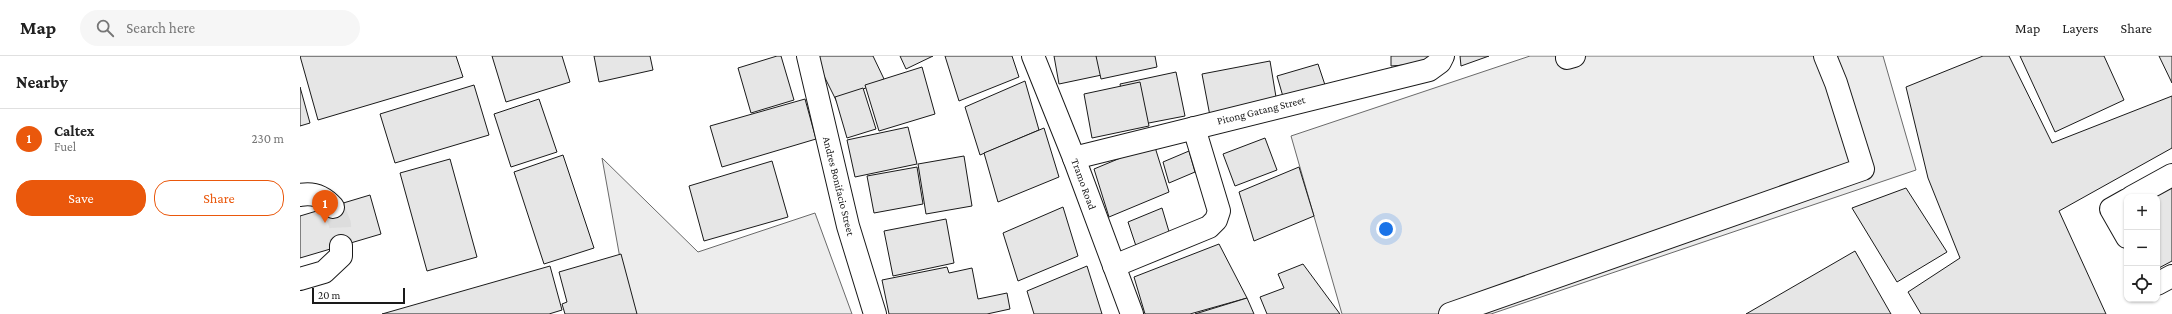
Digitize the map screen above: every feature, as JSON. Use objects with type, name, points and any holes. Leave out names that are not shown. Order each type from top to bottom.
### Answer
[{"type":"street","name":"Andres Bonifacio Street","points":[[808,56],[848,226],[875,314]]},
{"type":"street","name":"Tramo Road","points":[[1033,56],[1074,158],[1132,314]]},
{"type":"street","name":"Pitong Gatang Street","points":[[1074,158],[1429,70],[1440,62],[1443,56]]},
{"type":"street","points":[[1450,314],[1863,169],[1836,83],[1825,56]]},
{"type":"street","points":[[1114,266],[1209,227],[1216,220],[1218,211],[1194,128]]},
{"type":"street","points":[[2137,194],[2172,175]]},
{"type":"street","points":[[300,195],[308,193],[324,198],[333,207]]},
{"type":"street","points":[[2124,202],[2111,209],[2124,232]]},
{"type":"street","points":[[300,279],[324,272],[340,256],[341,246]]},
{"type":"street","points":[[2160,282],[2172,276]]},
{"type":"shaded area","points":[[1530,56],[1883,56],[1916,170],[1491,314],[1342,314],[1291,136]]},
{"type":"shaded area","points":[[602,158],[698,252],[815,213],[852,314],[630,314]]},
{"type":"building","points":[[300,56],[456,56],[463,77],[318,120]]},
{"type":"building","points":[[492,56],[562,56],[570,82],[506,102]]},
{"type":"building","points":[[594,56],[650,56],[653,70],[599,82]]},
{"type":"building","points":[[781,56],[794,100],[751,113],[738,68]]},
{"type":"building","points":[[814,56],[873,56],[884,79],[837,102]]},
{"type":"building","points":[[900,56],[933,56],[906,69]]},
{"type":"building","points":[[945,56],[1012,56],[1019,77],[959,101]]},
{"type":"building","points":[[1054,56],[1113,56],[1116,72],[1059,84]]},
{"type":"building","points":[[1096,56],[1155,56],[1157,67],[1101,79]]},
{"type":"building","points":[[1391,56],[1430,56],[1430,63],[1391,66]]},
{"type":"building","points":[[1460,56],[1489,56],[1461,66]]},
{"type":"building","points":[[1983,56],[2009,56],[2052,143],[2172,96],[2172,148],[2059,211],[2106,314],[1921,314],[1908,292],[1960,258],[1928,178],[1906,87]]},
{"type":"building","points":[[2020,56],[2104,56],[2124,100],[2055,132]]},
{"type":"building","points":[[2159,56],[2172,56],[2172,83]]},
{"type":"building","points":[[1270,61],[1277,103],[1210,116],[1202,74]]},
{"type":"building","points":[[1318,64],[1326,88],[1284,100],[1277,76]]},
{"type":"building","points":[[922,67],[935,114],[879,131],[865,85]]},
{"type":"building","points":[[1176,72],[1185,116],[1128,127],[1120,84]]},
{"type":"building","points":[[1025,81],[1039,130],[980,155],[965,107]]},
{"type":"building","points":[[1140,82],[1149,126],[1092,138],[1084,94]]},
{"type":"building","points":[[474,85],[489,135],[395,163],[380,114]]},
{"type":"building","points":[[300,87],[310,123],[300,126]]},
{"type":"building","points":[[863,88],[876,129],[847,138],[835,97]]},
{"type":"building","points":[[539,99],[557,152],[511,167],[494,114]]},
{"type":"building","points":[[805,99],[816,139],[722,167],[710,126]]},
{"type":"building","points":[[908,127],[917,164],[855,177],[847,140]]},
{"type":"building","points":[[1044,128],[1059,177],[998,202],[984,153]]},
{"type":"building","points":[[1265,138],[1277,170],[1235,186],[1223,154]]},
{"type":"building","points":[[1154,144],[1169,192],[1109,217],[1094,169]]},
{"type":"building","points":[[1189,151],[1195,172],[1169,183],[1163,162]]},
{"type":"building","points":[[563,155],[594,248],[544,264],[514,172]]},
{"type":"building","points":[[964,156],[972,206],[926,214],[918,164]]},
{"type":"building","points":[[450,159],[477,257],[427,271],[400,173]]},
{"type":"building","points":[[772,161],[788,217],[704,241],[689,186]]},
{"type":"building","points":[[917,167],[923,204],[874,213],[867,176]]},
{"type":"building","points":[[1299,167],[1314,216],[1254,241],[1239,192]]},
{"type":"building","points":[[2172,187],[2172,261],[2160,267],[2160,194]]},
{"type":"building","points":[[1906,188],[1947,252],[1897,282],[1852,208]]},
{"type":"building","points":[[370,195],[381,234],[300,258],[300,216]]},
{"type":"building","points":[[1063,207],[1078,256],[1018,281],[1003,233]]},
{"type":"building","points":[[1162,208],[1170,235],[1137,249],[1128,222]]},
{"type":"building","points":[[946,219],[954,263],[893,276],[884,231]]},
{"type":"building","points":[[1219,244],[1247,298],[1190,314],[1145,314],[1134,277]]},
{"type":"building","points":[[1855,251],[1891,314],[1746,314]]},
{"type":"building","points":[[621,254],[637,314],[565,314],[562,304],[567,302],[559,272]]},
{"type":"building","points":[[1303,264],[1340,314],[1267,314],[1260,297],[1284,288],[1278,274]]},
{"type":"building","points":[[550,266],[562,310],[549,314],[382,314]]},
{"type":"building","points":[[1087,266],[1102,314],[1034,314],[1027,291]]},
{"type":"building","points":[[947,267],[949,273],[972,268],[978,299],[1007,293],[1010,309],[987,314],[889,314],[882,280]]},
{"type":"building","points":[[1247,298],[1254,314],[1195,314]]},
{"type":"tunnel","points":[[333,207],[340,224],[341,246]]},
{"type":"place","name":"Caltex","points":[[325,223]]}]
